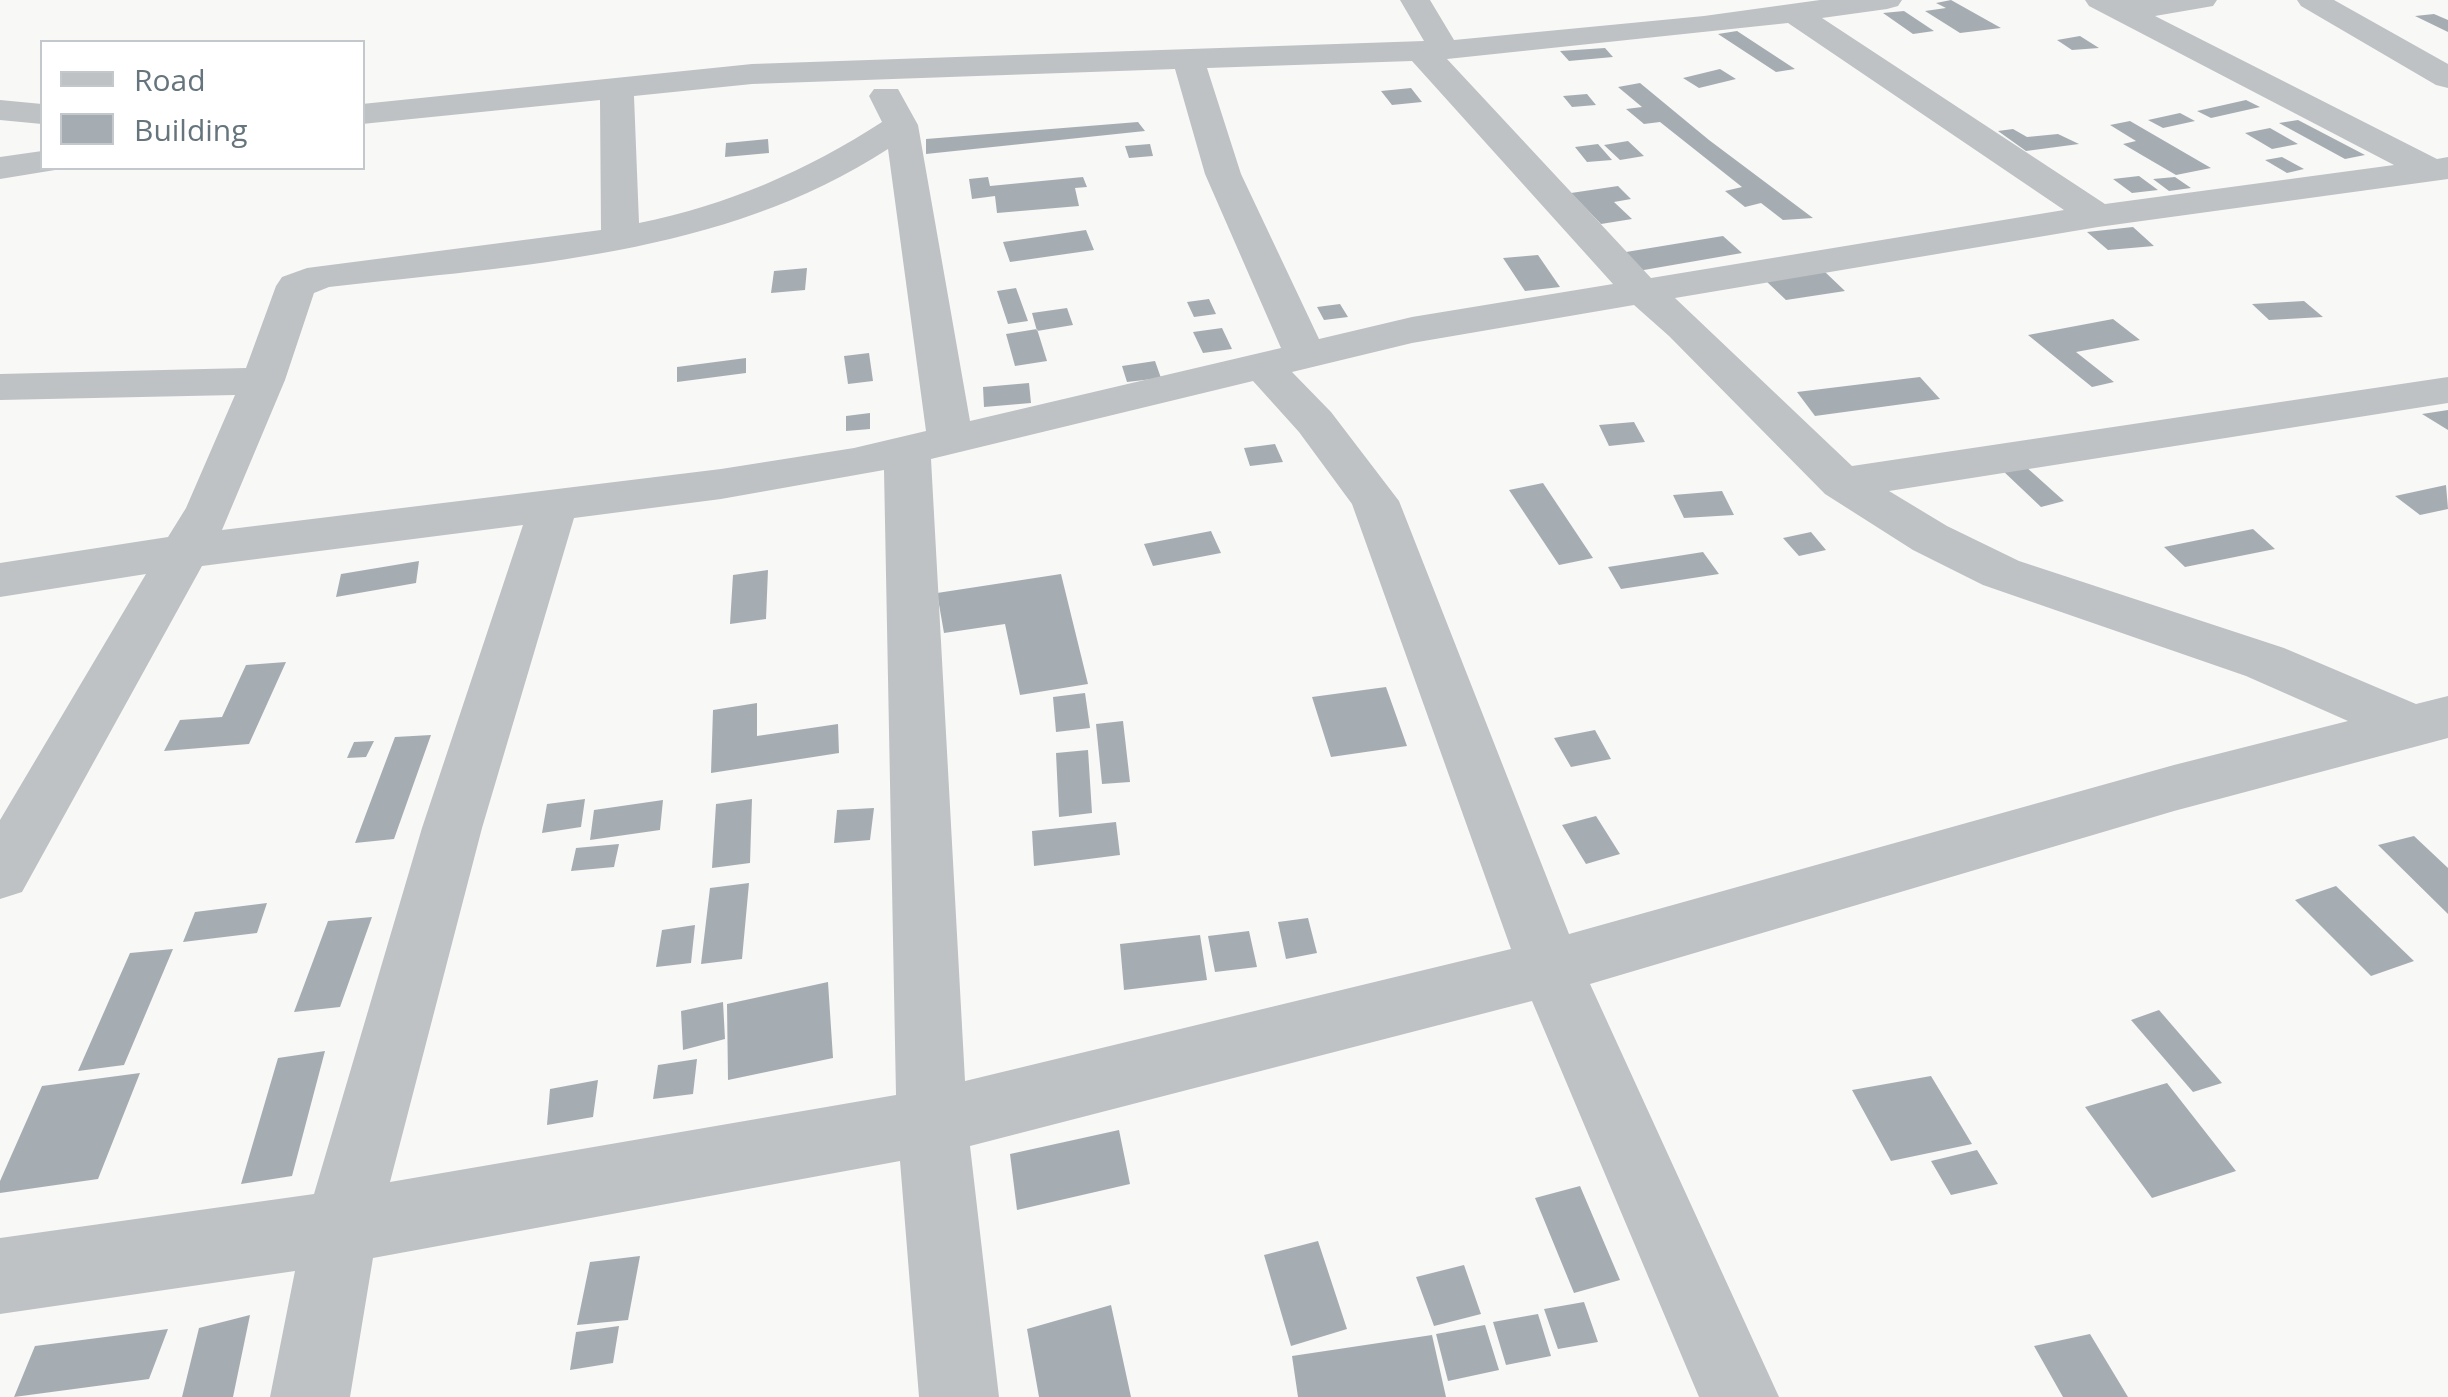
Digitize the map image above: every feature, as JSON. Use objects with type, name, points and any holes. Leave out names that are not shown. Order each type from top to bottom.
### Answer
[{"type":"street","points":[[1415,0],[1434,51],[1640,290],[1684,327],[1842,483],[1930,538],[2001,573],[2430,721]]},
{"type":"street","points":[[365,114],[752,74],[1434,51],[1796,14],[1887,0]]},
{"type":"street","points":[[2111,6],[2202,0]]},
{"type":"street","points":[[2312,0],[2448,78]]},
{"type":"street","points":[[2111,6],[2439,168]]},
{"type":"street","points":[[1796,14],[2098,216]]},
{"type":"street","points":[[1189,59],[1198,104],[1284,359],[1315,422],[1375,501],[1550,968],[1739,1397]]},
{"type":"street","points":[[867,70],[901,125],[929,444],[932,1122],[958,1397]]},
{"type":"street","points":[[617,86],[620,238]]},
{"type":"street","points":[[0,110],[40,114]]},
{"type":"street","points":[[0,874],[188,550],[236,451],[296,286],[307,278],[620,238],[690,222],[781,193],[857,154],[901,125]]},
{"type":"street","points":[[0,168],[40,162]]},
{"type":"street","points":[[0,580],[188,550],[721,484],[854,462],[1284,359],[1640,290],[2098,216],[2439,168]]},
{"type":"street","points":[[0,388],[187,386],[263,380]]},
{"type":"street","points":[[1842,483],[2448,390]]},
{"type":"street","points":[[310,1397],[341,1227],[452,828],[554,503]]},
{"type":"street","points":[[0,1276],[341,1227],[932,1122],[1550,968],[2174,788],[2430,721]]},
{"type":"building","points":[[1951,0],[2001,28],[1960,33],[1925,11],[1946,8],[1936,3]]},
{"type":"building","points":[[1904,11],[1934,31],[1913,34],[1883,13]]},
{"type":"building","points":[[2434,14],[2448,20],[2448,32],[2415,16]]},
{"type":"building","points":[[1737,31],[1795,69],[1776,72],[1718,34]]},
{"type":"building","points":[[2080,36],[2099,48],[2072,50],[2057,40]]},
{"type":"building","points":[[1605,48],[1613,57],[1569,61],[1560,51]]},
{"type":"building","points":[[1720,69],[1736,79],[1699,88],[1683,78]]},
{"type":"building","points":[[1640,83],[1813,218],[1783,220],[1761,203],[1745,207],[1725,191],[1742,187],[1660,122],[1644,124],[1626,109],[1642,107],[1618,87]]},
{"type":"building","points":[[1411,88],[1422,102],[1392,105],[1381,91]]},
{"type":"building","points":[[1587,94],[1596,105],[1572,107],[1563,96]]},
{"type":"building","points":[[2246,100],[2260,107],[2211,118],[2197,111]]},
{"type":"building","points":[[2180,113],[2195,121],[2163,128],[2148,120]]},
{"type":"building","points":[[2298,120],[2365,155],[2345,159],[2279,123]]},
{"type":"building","points":[[2130,121],[2211,168],[2176,175],[2123,144],[2136,141],[2110,125]]},
{"type":"building","points":[[1138,122],[1145,131],[926,154],[926,139]]},
{"type":"building","points":[[2270,128],[2298,144],[2272,149],[2245,133]]},
{"type":"building","points":[[2013,129],[2027,137],[2058,134],[2079,144],[2026,151],[1998,131]]},
{"type":"building","points":[[768,139],[769,153],[725,157],[726,143]]},
{"type":"building","points":[[1628,141],[1644,156],[1620,160],[1604,145]]},
{"type":"building","points":[[1150,144],[1153,156],[1129,158],[1125,146]]},
{"type":"building","points":[[1598,144],[1612,160],[1587,162],[1575,147]]},
{"type":"building","points":[[2282,157],[2304,169],[2287,173],[2265,160]]},
{"type":"building","points":[[2139,176],[2158,190],[2132,193],[2113,179]]},
{"type":"building","points":[[988,177],[990,186],[1083,177],[1087,187],[1075,188],[1079,206],[997,213],[995,196],[972,199],[969,179]]},
{"type":"building","points":[[2175,177],[2191,188],[2169,191],[2153,179]]},
{"type":"building","points":[[1618,186],[1631,199],[1614,202],[1632,219],[1601,224],[1571,193]]},
{"type":"building","points":[[2133,227],[2154,246],[2108,250],[2087,232]]},
{"type":"building","points":[[1086,230],[1094,250],[1010,262],[1003,242]]},
{"type":"building","points":[[1723,236],[1742,253],[1638,271],[1620,253]]},
{"type":"building","points":[[1538,255],[1560,287],[1525,291],[1503,258]]},
{"type":"building","points":[[807,268],[805,290],[771,293],[774,271]]},
{"type":"building","points":[[1824,271],[1845,291],[1786,300],[1765,280]]},
{"type":"building","points":[[1016,288],[1028,321],[1008,324],[997,291]]},
{"type":"building","points":[[1209,299],[1216,314],[1194,317],[1187,302]]},
{"type":"building","points":[[2304,301],[2323,317],[2269,320],[2252,304]]},
{"type":"building","points":[[1340,304],[1348,317],[1324,320],[1317,307]]},
{"type":"building","points":[[1067,308],[1073,325],[1037,331],[1032,313]]},
{"type":"building","points":[[2113,319],[2140,340],[2076,352],[2114,382],[2092,387],[2028,335]]},
{"type":"building","points":[[1222,328],[1232,349],[1203,353],[1193,332]]},
{"type":"building","points":[[1037,329],[1047,361],[1015,366],[1006,334]]},
{"type":"building","points":[[869,353],[873,381],[848,384],[844,356]]},
{"type":"building","points":[[746,358],[746,373],[677,382],[677,367]]},
{"type":"building","points":[[1155,361],[1161,378],[1127,382],[1122,366]]},
{"type":"building","points":[[1920,377],[1940,399],[1815,416],[1797,392]]},
{"type":"building","points":[[1029,383],[1031,403],[984,407],[983,387]]},
{"type":"building","points":[[2448,410],[2448,430],[2422,414]]},
{"type":"building","points":[[870,413],[870,429],[846,431],[846,416]]},
{"type":"building","points":[[1634,422],[1645,442],[1609,446],[1599,425]]},
{"type":"building","points":[[1275,444],[1283,462],[1250,466],[1244,448]]},
{"type":"building","points":[[2025,466],[2064,501],[2041,507],[2002,470]]},
{"type":"building","points":[[1543,483],[1593,558],[1559,565],[1509,490]]},
{"type":"building","points":[[2446,485],[2448,509],[2420,515],[2395,496]]},
{"type":"building","points":[[1722,491],[1734,515],[1684,518],[1673,495]]},
{"type":"building","points":[[2253,529],[2275,549],[2185,567],[2164,547]]},
{"type":"building","points":[[1211,531],[1221,553],[1153,566],[1144,544]]},
{"type":"building","points":[[1811,532],[1826,550],[1799,556],[1783,538]]},
{"type":"building","points":[[1703,552],[1719,574],[1621,589],[1608,567]]},
{"type":"building","points":[[419,561],[416,583],[336,597],[341,574]]},
{"type":"building","points":[[768,570],[766,619],[730,624],[733,575]]},
{"type":"building","points":[[1061,574],[1088,684],[1020,695],[1005,624],[944,633],[937,593]]},
{"type":"building","points":[[286,662],[249,744],[164,751],[180,720],[222,717],[246,665]]},
{"type":"building","points":[[1386,687],[1407,746],[1331,757],[1312,697]]},
{"type":"building","points":[[1085,693],[1090,728],[1056,732],[1053,697]]},
{"type":"building","points":[[757,703],[757,736],[838,724],[839,753],[711,773],[713,710]]},
{"type":"building","points":[[1123,721],[1130,782],[1102,784],[1096,724]]},
{"type":"building","points":[[1595,730],[1611,759],[1571,767],[1554,738]]},
{"type":"building","points":[[431,735],[394,839],[355,843],[395,737]]},
{"type":"building","points":[[374,741],[366,757],[347,758],[354,742]]},
{"type":"building","points":[[1088,750],[1092,813],[1059,817],[1056,753]]},
{"type":"building","points":[[585,799],[581,827],[542,833],[547,804]]},
{"type":"building","points":[[752,799],[750,863],[712,868],[716,804]]},
{"type":"building","points":[[663,800],[660,830],[590,840],[594,810]]},
{"type":"building","points":[[874,808],[870,840],[834,843],[837,810]]},
{"type":"building","points":[[1596,816],[1620,854],[1586,864],[1562,825]]},
{"type":"building","points":[[1116,822],[1120,855],[1034,866],[1032,831]]},
{"type":"building","points":[[2414,836],[2448,868],[2448,914],[2378,845]]},
{"type":"building","points":[[619,844],[614,867],[571,871],[576,848]]},
{"type":"building","points":[[749,883],[742,959],[701,964],[710,888]]},
{"type":"building","points":[[2336,886],[2414,961],[2371,976],[2295,900]]},
{"type":"building","points":[[267,903],[257,933],[183,942],[195,912]]},
{"type":"building","points":[[372,917],[340,1007],[294,1012],[328,921]]},
{"type":"building","points":[[1308,918],[1317,953],[1286,959],[1278,922]]},
{"type":"building","points":[[695,925],[691,963],[656,967],[662,930]]},
{"type":"building","points":[[1249,931],[1257,967],[1215,972],[1208,936]]},
{"type":"building","points":[[1200,935],[1207,980],[1124,990],[1120,944]]},
{"type":"building","points":[[173,949],[124,1065],[78,1071],[130,953]]},
{"type":"building","points":[[828,982],[833,1058],[728,1080],[727,1004]]},
{"type":"building","points":[[723,1002],[725,1039],[683,1050],[681,1011]]},
{"type":"building","points":[[2159,1010],[2222,1083],[2193,1092],[2131,1020]]},
{"type":"building","points":[[325,1051],[292,1176],[241,1184],[278,1058]]},
{"type":"building","points":[[697,1059],[693,1094],[653,1099],[658,1065]]},
{"type":"building","points":[[140,1073],[98,1179],[0,1193],[0,1181],[42,1086]]},
{"type":"building","points":[[1931,1076],[1972,1144],[1891,1161],[1852,1090]]},
{"type":"building","points":[[598,1080],[593,1117],[547,1125],[550,1089]]},
{"type":"building","points":[[2167,1083],[2236,1171],[2152,1198],[2085,1107]]},
{"type":"building","points":[[1119,1130],[1130,1184],[1017,1210],[1010,1154]]},
{"type":"building","points":[[1977,1150],[1998,1184],[1951,1195],[1931,1161]]},
{"type":"building","points":[[1580,1186],[1620,1280],[1574,1293],[1535,1198]]},
{"type":"building","points":[[1318,1241],[1347,1329],[1291,1346],[1264,1255]]},
{"type":"building","points":[[640,1256],[628,1320],[577,1325],[590,1262]]},
{"type":"building","points":[[1464,1265],[1481,1314],[1434,1326],[1416,1277]]},
{"type":"building","points":[[1584,1302],[1598,1342],[1558,1349],[1544,1309]]},
{"type":"building","points":[[1111,1305],[1131,1397],[1039,1397],[1027,1329]]},
{"type":"building","points":[[1538,1314],[1551,1356],[1506,1365],[1493,1322]]},
{"type":"building","points":[[250,1315],[233,1397],[182,1397],[199,1328]]},
{"type":"building","points":[[1485,1325],[1499,1370],[1448,1381],[1436,1334]]},
{"type":"building","points":[[619,1326],[613,1363],[570,1370],[576,1332]]},
{"type":"building","points":[[168,1329],[149,1379],[14,1397],[35,1346]]},
{"type":"building","points":[[2090,1334],[2128,1397],[2063,1397],[2034,1346]]},
{"type":"building","points":[[1432,1335],[1446,1397],[1298,1397],[1292,1356]]}]
